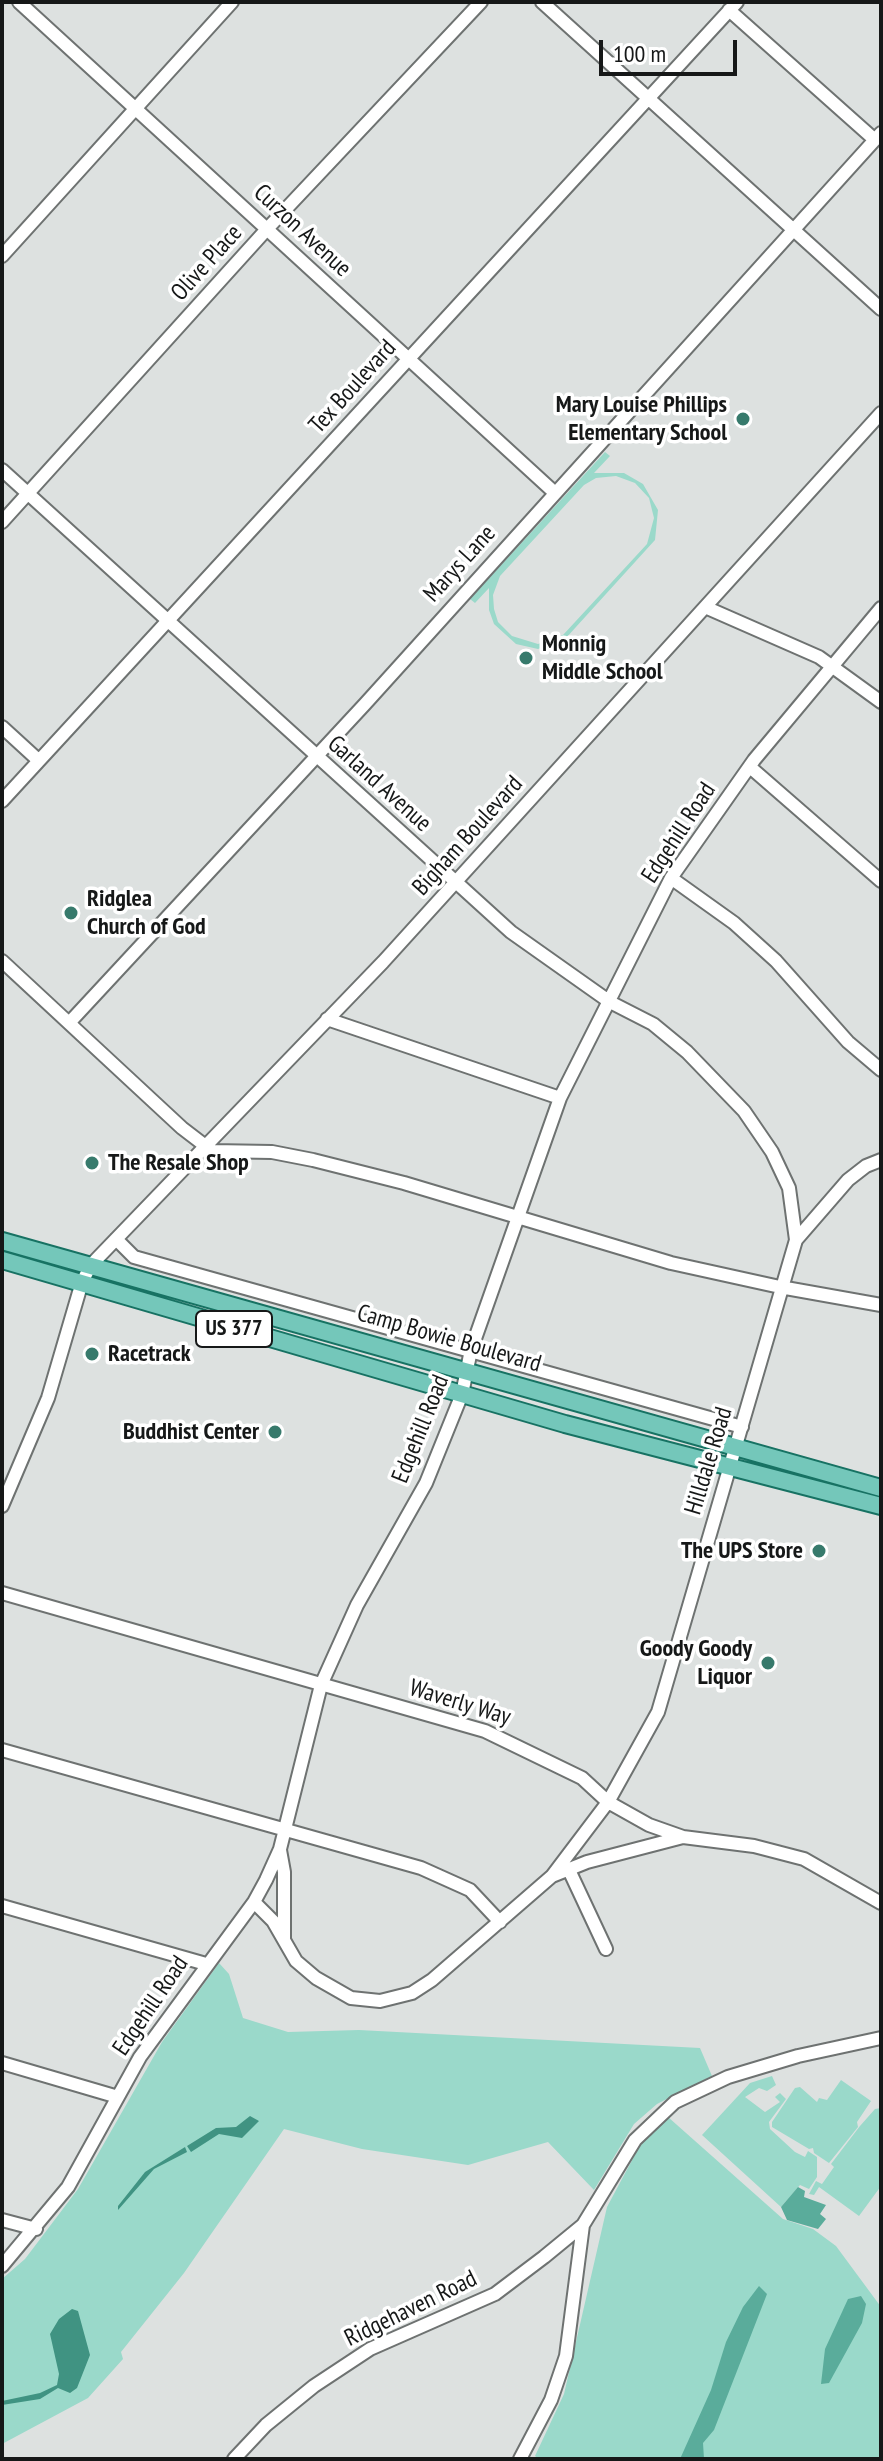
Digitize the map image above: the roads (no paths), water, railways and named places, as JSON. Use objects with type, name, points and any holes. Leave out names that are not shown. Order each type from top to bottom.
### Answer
[{"type":"main road","name":"Camp Bowie Boulevard","points":[[2,1241],[468,1369],[734,1449],[881,1488]]},
{"type":"main road","name":"Camp Bowie Boulevard","points":[[2,1260],[729,1469],[881,1506]]},
{"type":"main road","points":[[266,1338],[272,1317]]},
{"type":"street","name":"Curzon Avenue","points":[[19,2],[555,493]]},
{"type":"street","points":[[2,256],[232,2]]},
{"type":"street","name":"Olive Place","points":[[2,522],[267,229],[481,2]]},
{"type":"street","points":[[542,2],[881,309]]},
{"type":"street","points":[[733,6],[878,137]]},
{"type":"street","name":"Tex Boulevard","points":[[2,801],[37,759],[733,6]]},
{"type":"street","name":"Marys Lane","points":[[69,1023],[878,137]]},
{"type":"street","name":"Bigham Boulevard","points":[[2,1506],[48,1398],[82,1282],[91,1265],[456,882],[881,413]]},
{"type":"street","name":"Garland Avenue","points":[[2,470],[518,939],[610,1002],[653,1024],[687,1052],[744,1111],[772,1152],[789,1188],[796,1240]]},
{"type":"street","points":[[705,607],[771,634],[832,666],[881,702]]},
{"type":"street","name":"Edgehill Road","points":[[2,2266],[68,2187],[155,2034],[254,1902],[280,1849],[321,1685],[357,1605],[426,1483],[462,1394],[471,1350],[560,1098],[671,878],[750,767],[881,608]]},
{"type":"street","points":[[2,727],[37,759]]},
{"type":"street","points":[[750,767],[881,881]]},
{"type":"street","points":[[671,878],[734,923],[776,961],[848,1042],[881,1070]]},
{"type":"street","points":[[2,961],[212,1151],[272,1152],[313,1160],[404,1183],[671,1263],[881,1305]]},
{"type":"street","points":[[327,1019],[560,1098]]},
{"type":"street","name":"Hilldale Road","points":[[254,1902],[284,1938],[296,1961],[316,1978],[351,1998],[380,2001],[412,1993],[432,1980],[552,1876],[608,1802],[658,1712],[796,1240],[848,1180],[866,1166],[881,1160]]},
{"type":"street","points":[[116,1239],[134,1257],[742,1427]]},
{"type":"street","name":"Waverly Way","points":[[2,1593],[514,1742],[582,1778],[608,1802],[649,1825],[683,1837],[754,1846],[804,1859],[881,1903]]},
{"type":"street","points":[[2,1750],[448,1878],[470,1890],[500,1922]]},
{"type":"street","name":"Hilldale Road","points":[[552,1876],[683,1837]]},
{"type":"street","points":[[280,1849],[284,1872],[284,1938]]},
{"type":"street","points":[[569,1870],[606,1949]]},
{"type":"street","points":[[2,1906],[206,1964]]},
{"type":"street","name":"Ridgehaven Road","points":[[234,2459],[266,2425],[314,2386],[370,2349],[495,2294],[583,2225],[635,2140],[675,2102],[702,2087],[739,2073],[881,2038]]},
{"type":"street","points":[[2,2063],[118,2097]]},
{"type":"street","points":[[2,2220],[36,2229]]},
{"type":"street","points":[[520,2459],[551,2400],[566,2356],[583,2225]]},
{"type":"place","name":"Mary Louise Phillips Elementary School","points":[[743,419]]},
{"type":"place","name":"Monnig Middle School","points":[[526,658]]},
{"type":"place","name":"Ridglea Church of God","points":[[71,913]]},
{"type":"place","name":"The Resale Shop","points":[[92,1163]]},
{"type":"place","name":"Racetrack","points":[[92,1354]]},
{"type":"place","name":"Buddhist Center","points":[[275,1432]]},
{"type":"place","name":"The UPS Store","points":[[819,1551]]},
{"type":"place","name":"Goody Goody Liquor","points":[[768,1663]]}]
